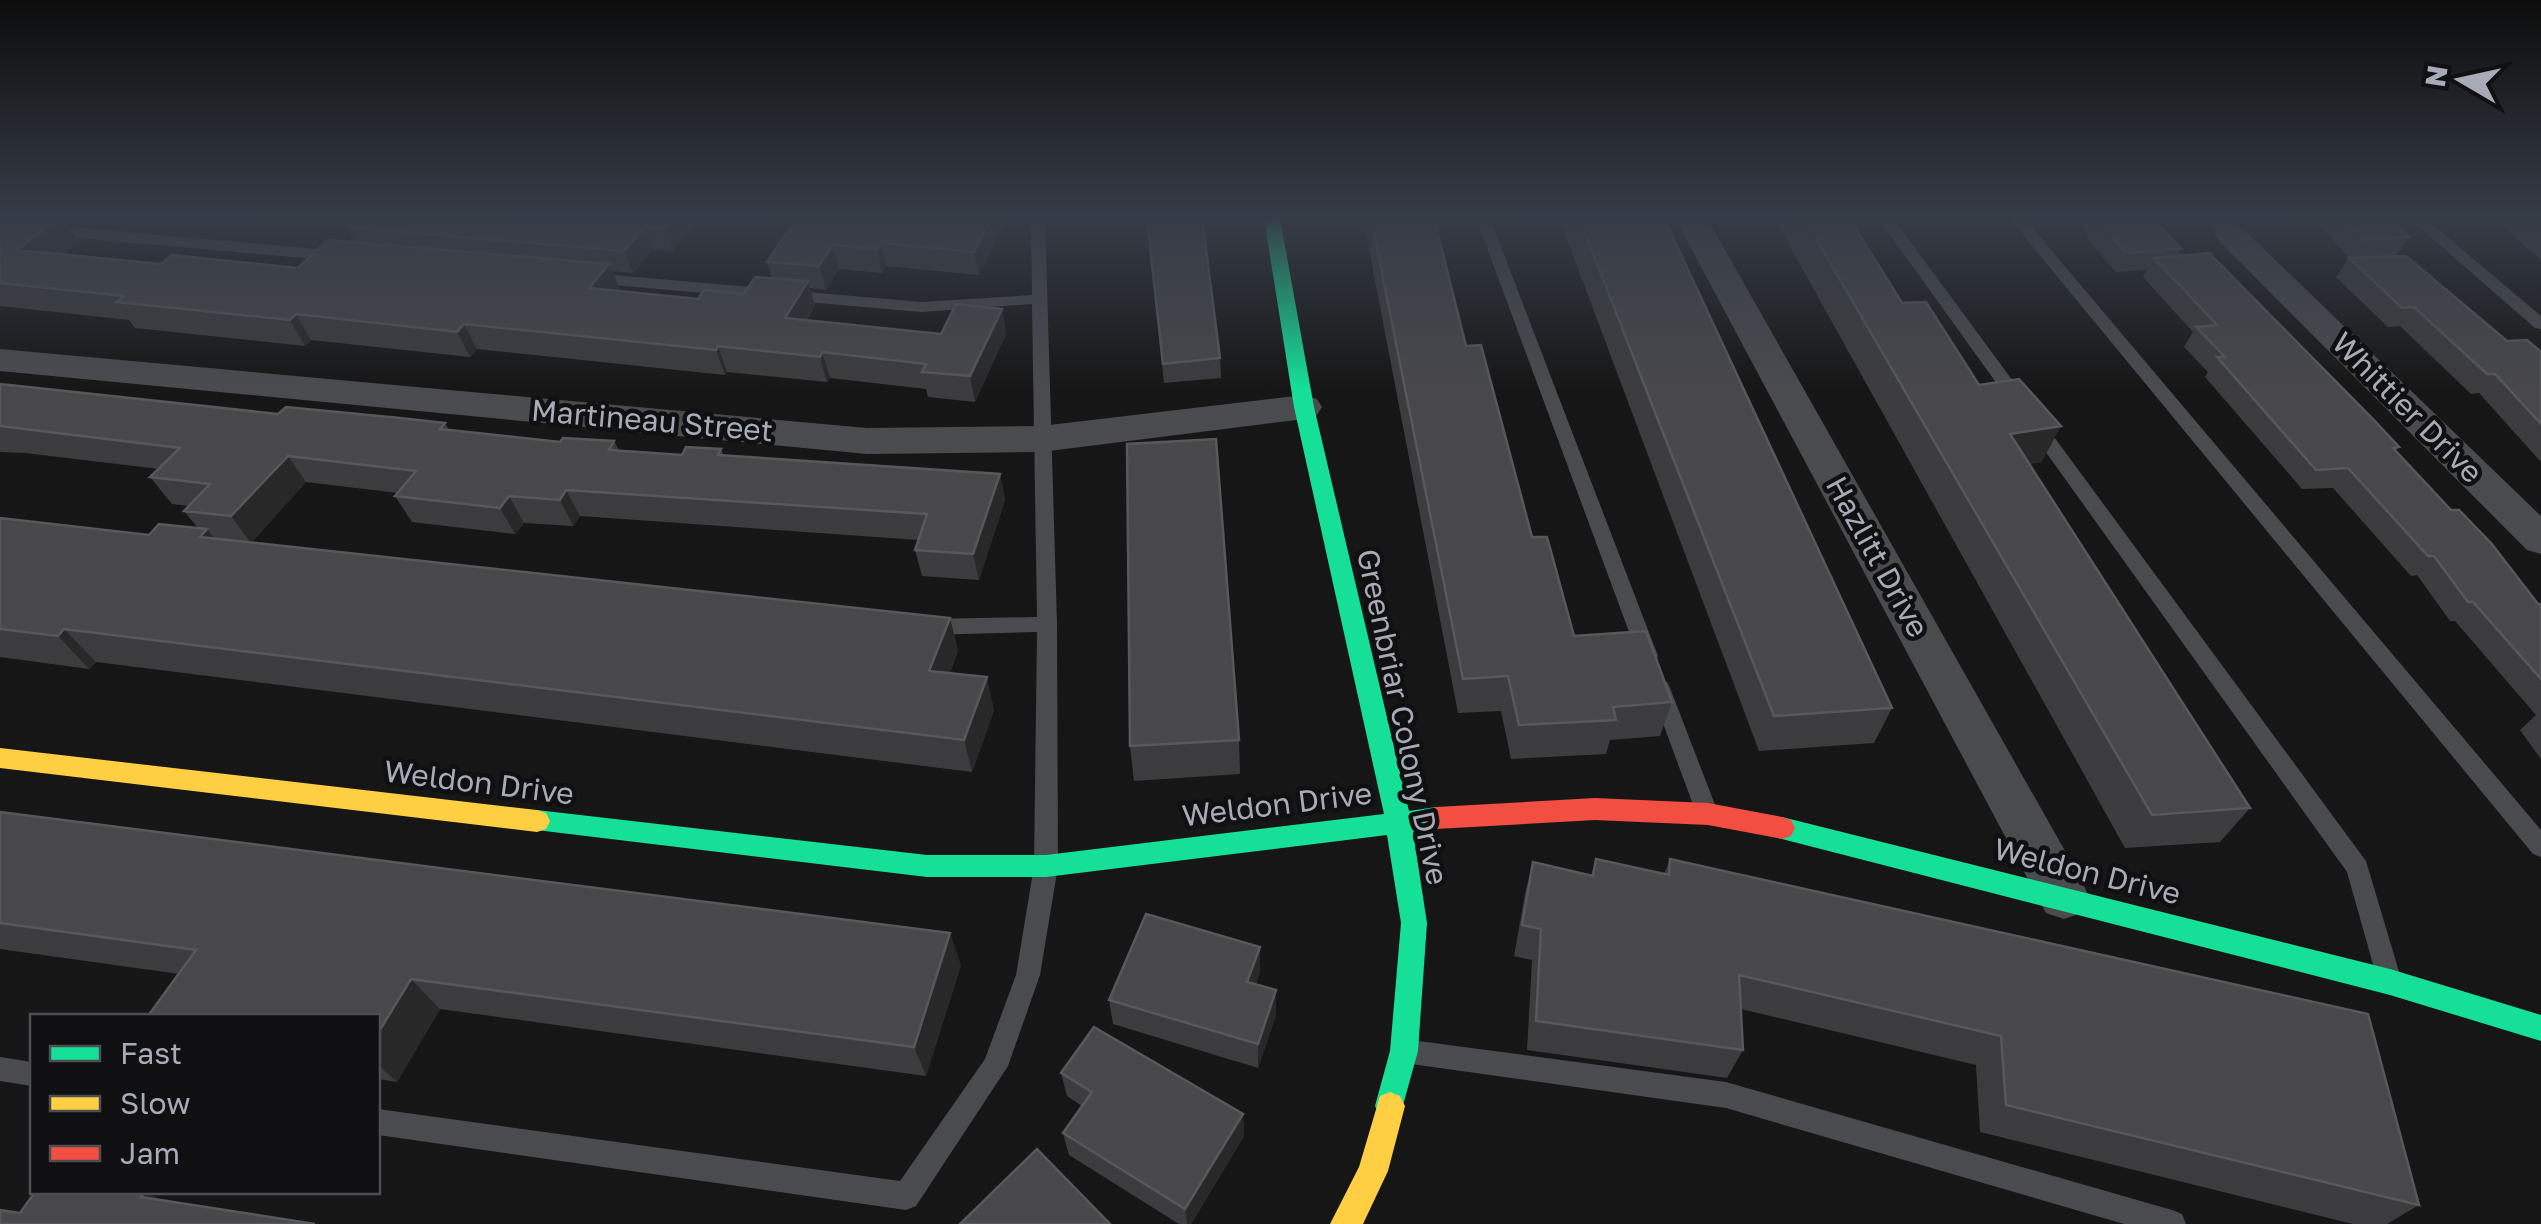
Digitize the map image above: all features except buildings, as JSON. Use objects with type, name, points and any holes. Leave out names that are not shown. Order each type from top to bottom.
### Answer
[{"type":"street","name":"Greenbriar Colony Drive","points":[[1282,275],[1304,407],[1398,820],[1414,923],[1404,1051],[1373,1171],[1346,1224]]},
{"type":"street","name":"Hazlitt Drive","points":[[1722,275],[2064,897]]},
{"type":"street","name":"Whittier Drive","points":[[2272,275],[2541,540]]},
{"type":"street","name":"Martineau Street","points":[[0,360],[867,441],[1041,439],[1304,407]]},
{"type":"street","name":"Weldon Drive","points":[[0,758],[927,866],[1046,866],[1398,820],[1596,809],[1708,814],[1806,832],[2064,897],[2390,982],[2541,1028]]},
{"type":"lane","points":[[380,1122],[906,1196],[994,1066],[1028,974],[1046,866],[1047,624],[1038,275]]},
{"type":"lane","points":[[1504,275],[1708,814]]},
{"type":"lane","points":[[1927,275],[2358,868],[2390,982]]},
{"type":"lane","points":[[2064,275],[2541,846]]},
{"type":"lane","points":[[2483,275],[2541,324]]},
{"type":"lane","points":[[568,276],[921,306],[1038,299]]},
{"type":"lane","points":[[907,625],[946,630],[1047,624]]},
{"type":"lane","points":[[1404,1051],[1726,1094],[2172,1224]]},
{"type":"lane","points":[[0,1069],[30,1074]]},
{"type":"traffic: fast","points":[[1282,275],[1304,407],[1398,820],[1414,923],[1404,1051],[1390,1106]]},
{"type":"traffic: fast","points":[[537,821],[927,866],[1046,866],[1436,818]]},
{"type":"traffic: fast","points":[[1782,828],[2390,982],[2541,1028]]},
{"type":"traffic: slow","points":[[0,758],[537,821]]},
{"type":"traffic: slow","points":[[1346,1224],[1373,1171],[1390,1106]]},
{"type":"traffic: jam","points":[[1436,818],[1595,809],[1708,814],[1782,828]]}]
